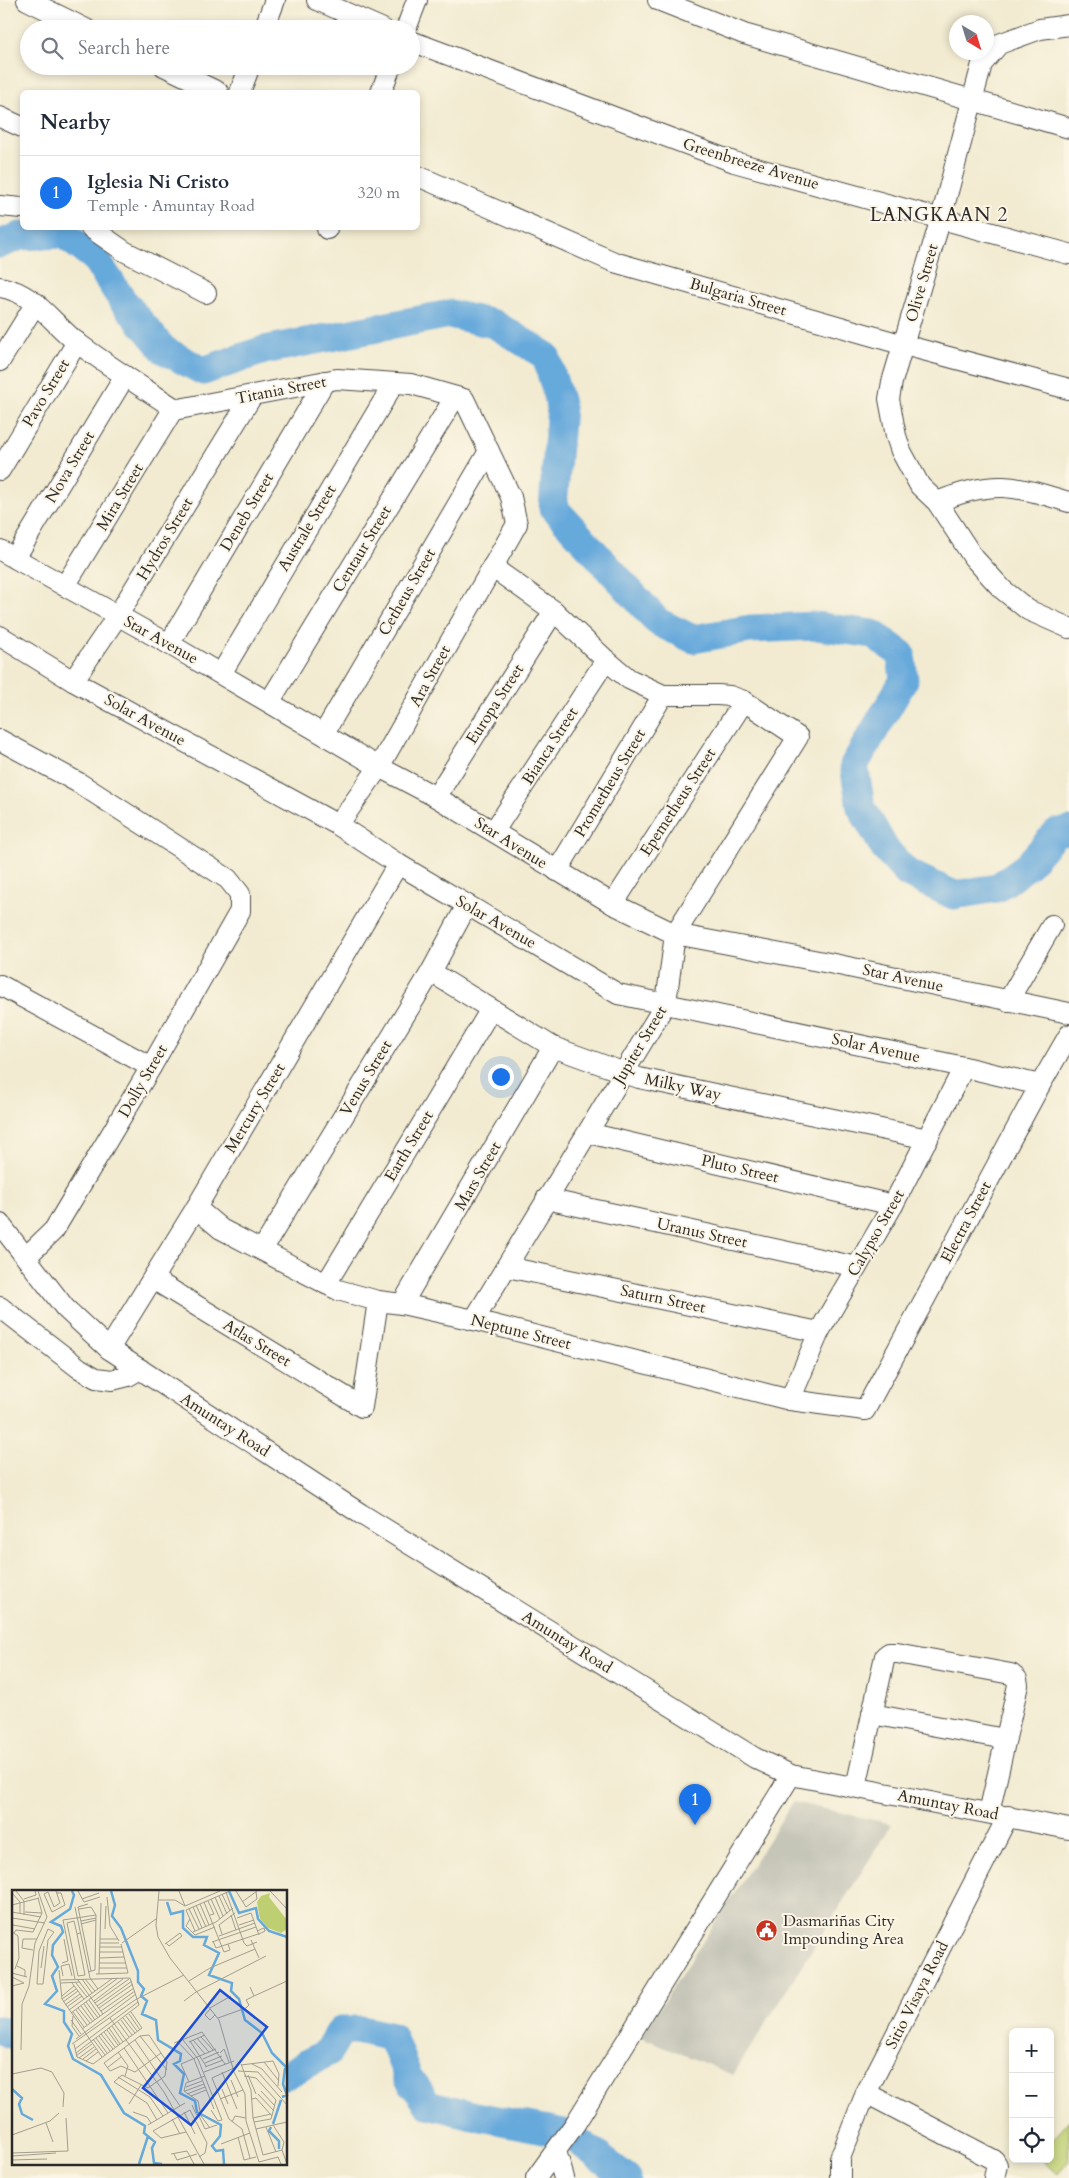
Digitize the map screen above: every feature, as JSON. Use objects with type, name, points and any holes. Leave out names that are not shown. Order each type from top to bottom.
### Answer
[{"type":"street","points":[[26,0],[67,20]]},
{"type":"street","points":[[267,20],[275,0]]},
{"type":"street","points":[[317,0],[363,20]]},
{"type":"street","points":[[410,20],[418,0]]},
{"type":"street","points":[[658,0],[744,34],[1069,128]]},
{"type":"street","name":"Olive Street","points":[[1069,25],[1040,29],[999,44],[982,64],[970,100],[941,218],[892,382],[890,399],[896,436],[901,451],[920,486],[937,502],[973,557],[1002,589],[1028,610],[1069,628]]},
{"type":"street","name":"Greenbreeze Avenue","points":[[420,43],[734,162],[1069,254]]},
{"type":"street","points":[[183,75],[214,90]]},
{"type":"street","points":[[241,90],[247,75]]},
{"type":"street","points":[[382,90],[388,75]]},
{"type":"street","points":[[0,117],[20,126]]},
{"type":"street","name":"Bulgaria Street","points":[[420,177],[614,262],[1069,389]]},
{"type":"street","points":[[0,206],[20,208]]},
{"type":"street","points":[[94,230],[124,250],[206,293]]},
{"type":"street","points":[[0,287],[11,289],[36,303],[77,342],[174,408]]},
{"type":"street","points":[[0,361],[36,303]]},
{"type":"street","name":"Pavo Street","points":[[0,470],[77,342]]},
{"type":"street","name":"Nova Street","points":[[7,554],[125,376]]},
{"type":"street","name":"Titania Street","points":[[174,408],[179,409],[337,379],[411,384],[464,399],[511,497],[517,524]]},
{"type":"street","name":"Deneb Street","points":[[169,644],[325,381]]},
{"type":"street","name":"Australe Street","points":[[221,674],[394,383]]},
{"type":"street","name":"Hydros Street","points":[[73,680],[118,616],[252,396]]},
{"type":"street","name":"Centaur Street","points":[[270,701],[455,397]]},
{"type":"street","name":"Mira Street","points":[[65,586],[174,408]]},
{"type":"street","name":"Cetheus Street","points":[[324,733],[489,451]]},
{"type":"street","points":[[937,502],[964,491],[989,486],[1013,487],[1069,502]]},
{"type":"street","name":"Ara Street","points":[[338,825],[379,767],[517,524]]},
{"type":"street","name":"Star Avenue","points":[[7,554],[270,701],[379,767],[436,797],[494,831],[613,904],[675,934],[829,963],[1069,1014]]},
{"type":"street","points":[[492,567],[554,611],[629,679],[663,695],[724,696],[744,701]]},
{"type":"street","name":"Europa Street","points":[[436,797],[554,611]]},
{"type":"street","name":"Solar Avenue","points":[[0,636],[73,680],[338,825],[398,864],[618,994],[964,1066],[1040,1085]]},
{"type":"street","name":"Bianca Street","points":[[494,831],[606,660]]},
{"type":"street","name":"Prometheus Street","points":[[557,871],[663,695]]},
{"type":"street","name":"Jupiter Street","points":[[474,1320],[666,1003],[675,934],[798,737],[744,701]]},
{"type":"street","name":"Epemetheus Street","points":[[613,904],[744,701]]},
{"type":"street","name":"Dolly Street","points":[[0,740],[79,783],[228,880],[240,894],[240,912],[151,1068],[54,1230],[26,1257]]},
{"type":"street","name":"Mercury Street","points":[[109,1350],[196,1208],[398,864]]},
{"type":"street","name":"Venus Street","points":[[262,1250],[431,972],[467,905]]},
{"type":"street","points":[[1008,1001],[1052,925]]},
{"type":"street","name":"Milky Way","points":[[431,972],[553,1047],[639,1078],[928,1139]]},
{"type":"street","points":[[0,985],[151,1068]]},
{"type":"street","name":"Earth Street","points":[[326,1284],[491,1009]]},
{"type":"street","name":"Electra Street","points":[[864,1410],[1069,1035]]},
{"type":"street","name":"Mars Street","points":[[402,1304],[553,1047]]},
{"type":"street","name":"Calypso Street","points":[[790,1400],[819,1332],[893,1205],[964,1066]]},
{"type":"street","name":"Pluto Street","points":[[588,1133],[893,1205]]},
{"type":"street","name":"Uranus Street","points":[[546,1199],[857,1267]]},
{"type":"street","name":"Neptune Street","points":[[196,1208],[221,1229],[338,1290],[378,1301],[402,1304],[474,1320],[790,1400],[864,1410]]},
{"type":"street","points":[[0,1224],[65,1308],[109,1350]]},
{"type":"street","name":"Saturn Street","points":[[508,1266],[819,1332]]},
{"type":"street","name":"Atlas Street","points":[[153,1279],[362,1407],[378,1301]]},
{"type":"street","points":[[0,1307],[79,1368],[96,1378],[112,1380],[128,1376],[140,1369]]},
{"type":"street","name":"Amuntay Road","points":[[109,1350],[361,1514],[755,1758],[791,1775],[1069,1829]]},
{"type":"street","name":"Sitio Visaya Road","points":[[840,2178],[840,2158],[866,2093],[999,1814],[1005,1739],[1018,1685],[1017,1679],[1011,1674],[889,1653],[885,1656],[872,1714]]},
{"type":"street","points":[[856,1787],[872,1714],[1005,1739]]},
{"type":"street","points":[[536,2178],[575,2124],[791,1775]]},
{"type":"street","points":[[866,2093],[994,2160],[996,2165],[994,2178]]},
{"type":"street","points":[[558,2148],[564,2178]]},
{"type":"shaded area","name":"Dasmariñas City Impounding Area","points":[[793,1802],[892,1824],[733,2075],[641,2037]]},
{"type":"green space","points":[[1069,2120],[1069,2161],[1058,2174],[1046,2163],[1054,2163],[1054,2137]]},
{"type":"waterway","points":[[0,244],[20,236],[63,234],[94,257],[123,301],[164,350],[203,371],[264,350],[450,314],[494,324],[546,356],[561,407],[553,507],[658,622],[693,639],[750,629],[816,626],[873,634],[901,654],[904,680],[854,765],[861,807],[885,849],[907,873],[954,895],[997,888],[1027,866],[1056,833],[1069,831]]},
{"type":"waterway","points":[[0,2030],[12,2034]]},
{"type":"waterway","points":[[288,2074],[328,2052],[341,2030],[361,2030],[392,2037],[408,2077],[428,2104],[476,2116],[569,2134],[627,2178]]},
{"type":"place","name":"Iglesia Ni Cristo","points":[[695,1825]]},
{"type":"place","name":"Dasmariñas City Impounding Area","points":[[767,1930]]},
{"type":"district","name":"LANGKAAN 2","points":[[939,215]]}]
